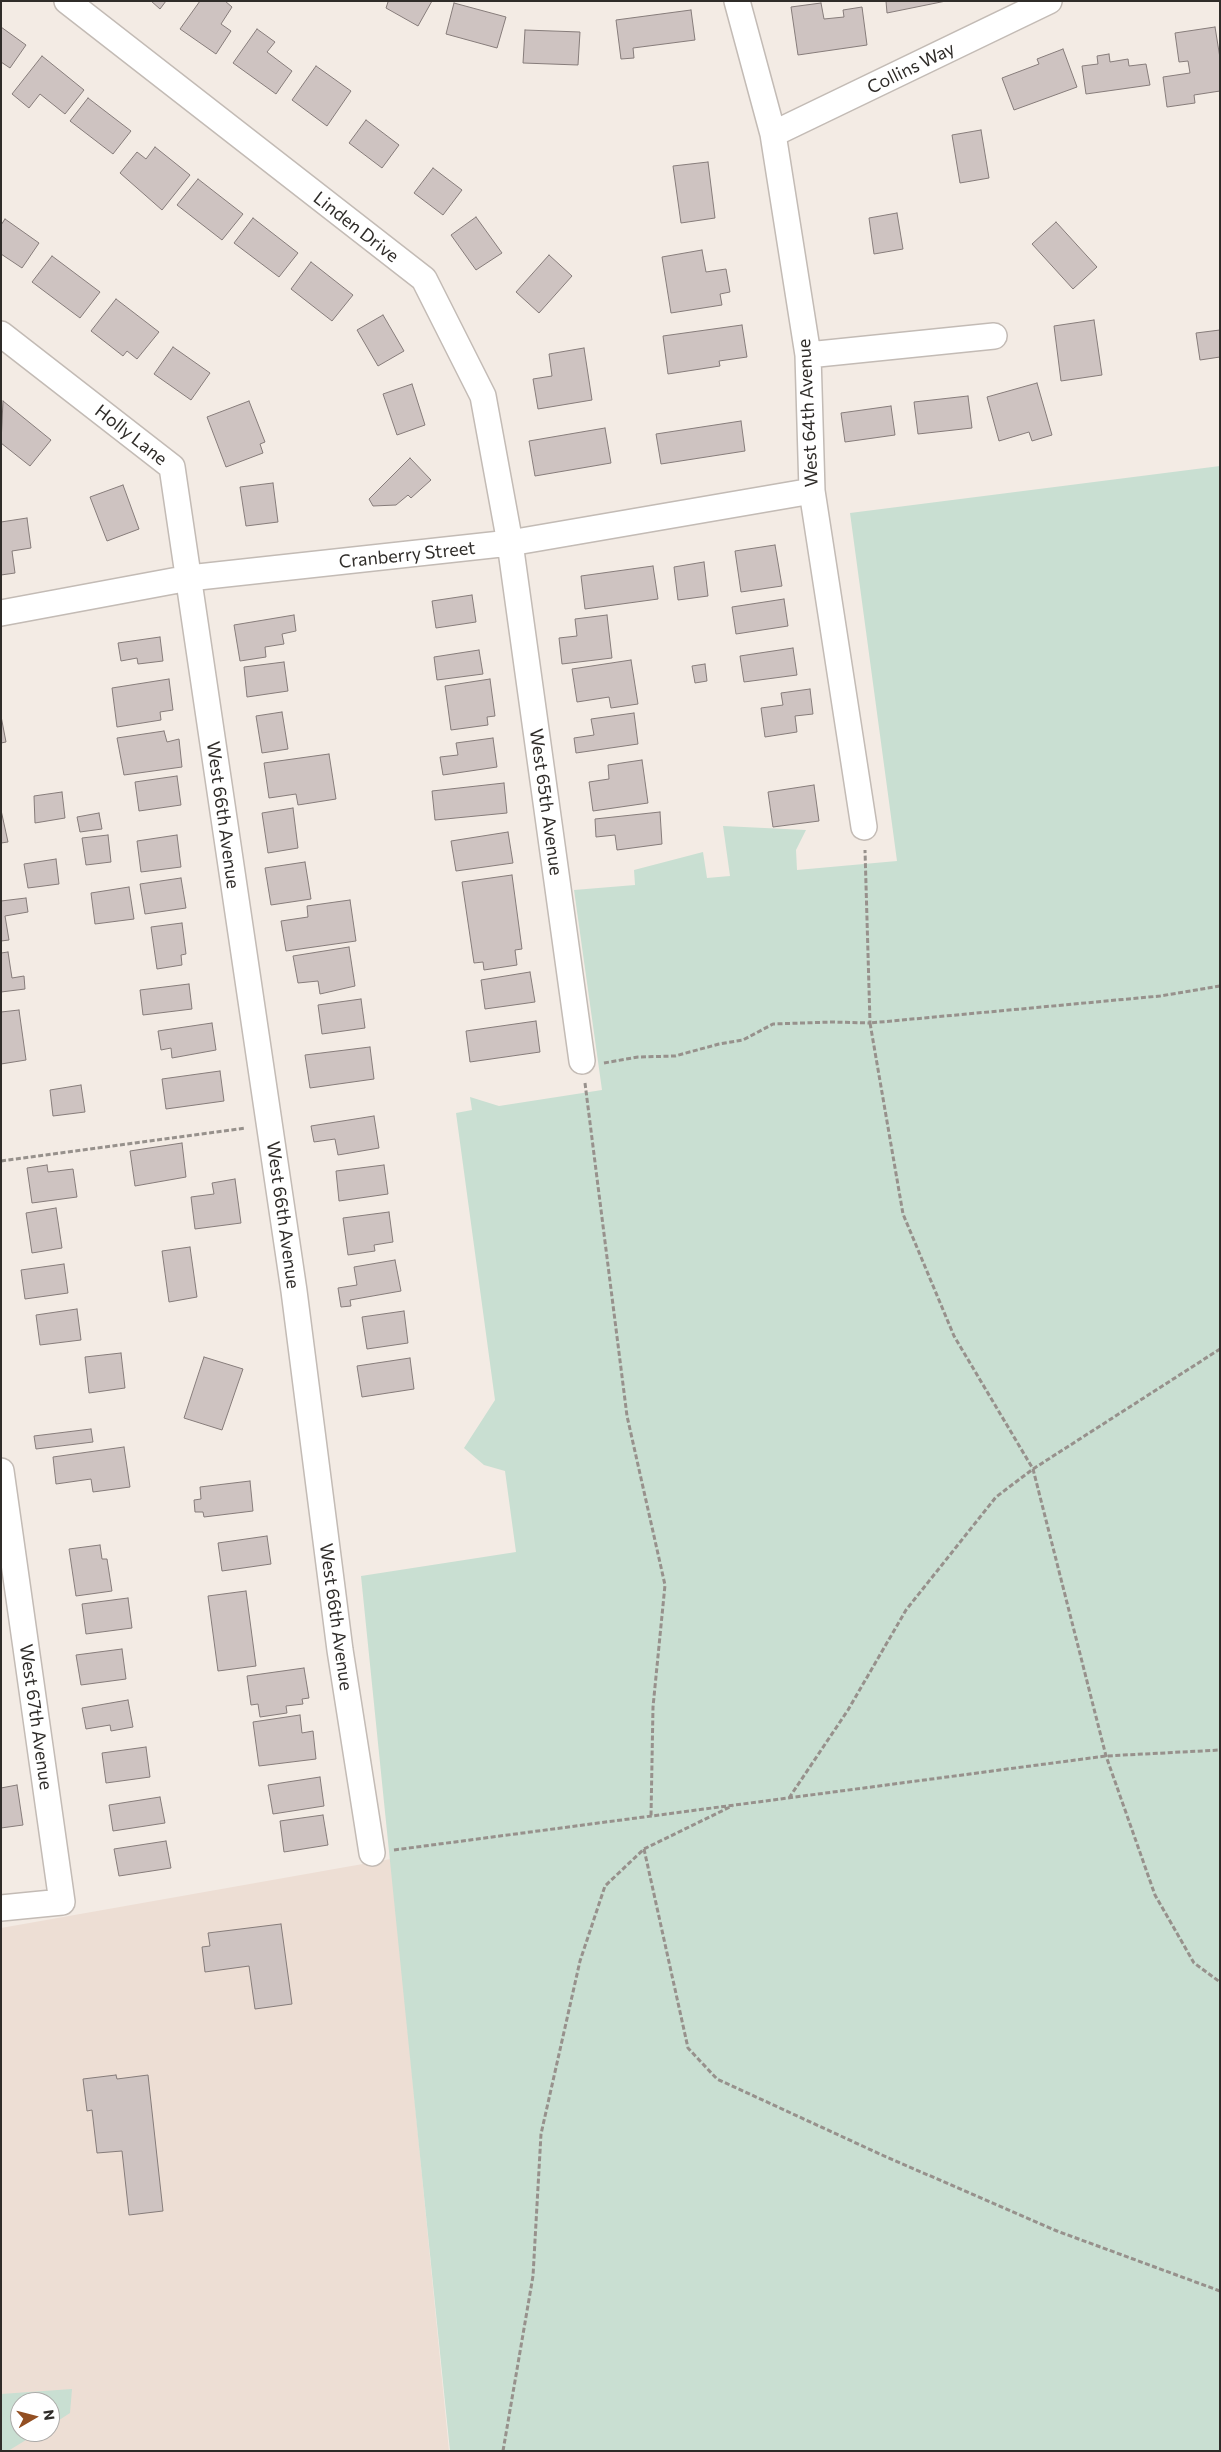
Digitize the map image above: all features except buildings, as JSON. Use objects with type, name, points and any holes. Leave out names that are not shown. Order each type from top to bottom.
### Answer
[{"type":"street","name":"Linden Drive","points":[[67,1],[424,279],[484,396],[510,543]]},
{"type":"street","name":"West 64th Avenue","points":[[737,1],[773,134],[808,355],[812,491],[864,827]]},
{"type":"street","name":"Collins Way","points":[[773,134],[1049,1]]},
{"type":"street","name":"Holly Lane","points":[[1,334],[172,467],[188,578]]},
{"type":"street","points":[[808,355],[994,336]]},
{"type":"street","name":"Cranberry Street","points":[[1,613],[188,578],[510,543],[812,491]]},
{"type":"street","name":"West 65th Avenue","points":[[510,543],[582,1061]]},
{"type":"street","name":"West 66th Avenue","points":[[188,578],[294,1291],[340,1650],[372,1853]]},
{"type":"street","name":"West 67th Avenue","points":[[1,1471],[62,1902],[1,1908]]},
{"type":"path","points":[[864,827],[870,1023],[903,1214],[954,1336],[1033,1469],[1106,1756],[1155,1895],[1194,1963],[1220,1982]]},
{"type":"path","points":[[650,1816],[653,1707],[665,1585],[627,1416],[582,1061],[594,1065],[638,1057],[675,1056],[719,1044],[743,1040],[773,1024],[870,1023],[1160,996],[1220,986]]},
{"type":"path","points":[[1,1161],[269,1125]]},
{"type":"path","points":[[789,1798],[848,1710],[906,1610],[996,1497],[1033,1469],[1220,1349]]},
{"type":"path","points":[[372,1853],[1106,1756],[1208,1749],[1220,1750]]},
{"type":"path","points":[[503,2451],[532,2276],[540,2134],[580,1961],[605,1886],[644,1849],[735,1805]]},
{"type":"path","points":[[644,1849],[688,2048],[717,2079],[882,2155],[1057,2231],[1220,2291]]},
{"type":"shaded area","points":[[391,1859],[449,2451],[1,2451],[1,1928]]},
{"type":"green space","points":[[1220,466],[1220,2451],[450,2451],[361,1576],[516,1552],[505,1471],[484,1465],[464,1448],[495,1400],[456,1113],[472,1110],[470,1097],[499,1106],[602,1090],[574,890],[635,885],[634,870],[703,852],[707,878],[730,876],[723,826],[806,830],[796,850],[797,870],[897,861],[850,513]]},
{"type":"green space","points":[[72,2389],[70,2413],[60,2420],[60,2392],[29,2392]]},
{"type":"green space","points":[[10,2393],[10,2442],[23,2442],[8,2451],[1,2451],[1,2394]]}]
